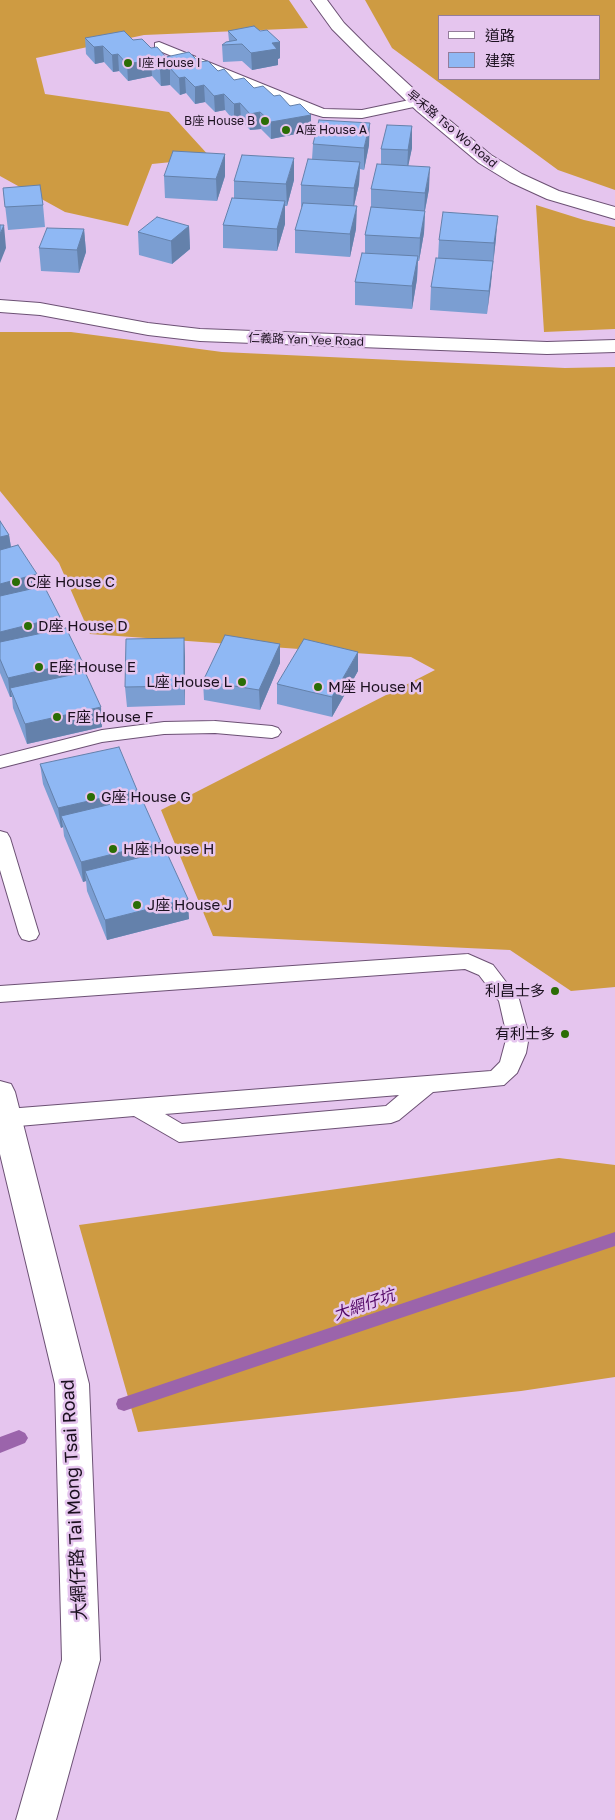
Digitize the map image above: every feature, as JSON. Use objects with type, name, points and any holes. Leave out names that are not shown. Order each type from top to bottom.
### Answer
[{"type":"street","name":"早禾路 Tso Wo Road","points":[[320,0],[338,26],[419,102],[486,159],[516,178],[553,195],[615,213]]},
{"type":"street","name":"仁義路 Yan Yee Road","points":[[0,306],[40,309],[139,327],[200,335],[546,348],[615,346]]},
{"type":"street","name":"大網仔路 Tai Mong Tsai Road","points":[[4,1105],[72,1384],[81,1660],[36,1820]]},
{"type":"lane","points":[[159,46],[323,113],[362,114],[419,102]]},
{"type":"lane","points":[[0,762],[102,736],[164,728],[215,727],[272,732]]},
{"type":"lane","points":[[0,838],[29,934]]},
{"type":"lane","points":[[0,994],[468,961],[486,970],[509,999],[518,1036],[515,1053],[509,1067],[496,1079],[428,1084],[391,1114],[179,1133],[138,1108],[4,1105]]},
{"type":"shaded area","points":[[0,0],[289,0],[308,28],[144,35],[36,58],[45,94],[169,112],[211,158],[152,164],[128,226],[65,212],[0,176]]},
{"type":"shaded area","points":[[365,0],[615,0],[615,190],[558,170],[392,48]]},
{"type":"shaded area","points":[[536,205],[584,220],[615,227],[615,329],[544,332]]},
{"type":"shaded area","points":[[0,332],[71,332],[222,352],[565,368],[615,367],[615,987],[571,991],[510,950],[213,936],[161,810],[435,670],[411,657],[90,634],[59,563],[0,491]]},
{"type":"shaded area","points":[[559,1158],[615,1165],[615,1377],[521,1391],[138,1432],[79,1225]]},
{"type":"building","points":[[254,26],[260,31],[267,30],[280,42],[272,43],[277,49],[251,53],[242,44],[222,45],[226,42],[237,40],[228,31]]},
{"type":"building","points":[[124,31],[133,40],[142,39],[151,48],[157,47],[166,57],[189,52],[199,62],[208,61],[218,71],[224,69],[234,80],[244,78],[254,88],[263,86],[274,96],[280,95],[290,106],[300,104],[311,115],[271,122],[260,112],[250,114],[240,103],[234,104],[224,94],[214,96],[204,85],[195,87],[185,77],[179,78],[170,68],[160,70],[151,60],[127,64],[118,54],[112,55],[103,46],[94,47],[85,38]]},
{"type":"building","points":[[319,120],[370,123],[364,148],[313,144]]},
{"type":"building","points":[[387,125],[412,126],[408,150],[381,149]]},
{"type":"building","points":[[173,151],[225,154],[216,179],[164,176]]},
{"type":"building","points":[[242,155],[294,158],[286,184],[234,181]]},
{"type":"building","points":[[308,159],[360,162],[354,188],[301,185]]},
{"type":"building","points":[[377,164],[430,167],[425,193],[371,189]]},
{"type":"building","points":[[40,185],[43,205],[5,207],[3,188]]},
{"type":"building","points":[[232,198],[285,201],[277,229],[223,225]]},
{"type":"building","points":[[303,203],[357,206],[350,234],[295,230]]},
{"type":"building","points":[[371,207],[425,211],[420,238],[365,235]]},
{"type":"building","points":[[443,212],[498,216],[494,243],[439,240]]},
{"type":"building","points":[[157,217],[189,226],[171,241],[138,232]]},
{"type":"building","points":[[0,225],[4,225],[0,234]]},
{"type":"building","points":[[47,228],[84,229],[77,250],[39,248]]},
{"type":"building","points":[[362,253],[418,256],[412,286],[355,282]]},
{"type":"building","points":[[436,258],[493,261],[489,291],[431,287]]},
{"type":"building","points":[[0,521],[9,535],[0,537]]},
{"type":"building","points":[[18,545],[37,574],[0,584],[0,550]]},
{"type":"building","points":[[44,586],[60,617],[0,632],[0,596]]},
{"type":"building","points":[[66,628],[82,661],[8,678],[0,659],[0,642]]},
{"type":"building","points":[[225,635],[280,644],[259,690],[203,681]]},
{"type":"building","points":[[184,638],[184,686],[125,687],[126,639]]},
{"type":"building","points":[[304,639],[358,652],[332,697],[277,684]]},
{"type":"building","points":[[85,672],[101,707],[25,724],[10,688]]},
{"type":"building","points":[[119,747],[137,790],[58,808],[40,764]]},
{"type":"building","points":[[141,797],[161,842],[81,862],[61,816]]},
{"type":"building","points":[[166,851],[188,899],[105,920],[85,871]]},
{"type":"waterway","name":"大網仔坑","points":[[124,1404],[615,1239]]},
{"type":"waterway","name":"大網仔坑","points":[[0,1445],[19,1438]]},
{"type":"place","name":"I座 House I","points":[[128,63]]},
{"type":"place","name":"B座 House B","points":[[265,121]]},
{"type":"place","name":"A座 House A","points":[[286,130]]},
{"type":"place","name":"C座 House C","points":[[16,582]]},
{"type":"place","name":"D座 House D","points":[[28,626]]},
{"type":"place","name":"E座 House E","points":[[39,667]]},
{"type":"place","name":"L座 House L","points":[[242,682]]},
{"type":"place","name":"M座 House M","points":[[318,687]]},
{"type":"place","name":"F座 House F","points":[[57,717]]},
{"type":"place","name":"G座 House G","points":[[91,797]]},
{"type":"place","name":"H座 House H","points":[[113,849]]},
{"type":"place","name":"J座 House J","points":[[137,905]]},
{"type":"place","name":"利昌士多","points":[[555,991]]},
{"type":"place","name":"有利士多","points":[[565,1034]]}]
